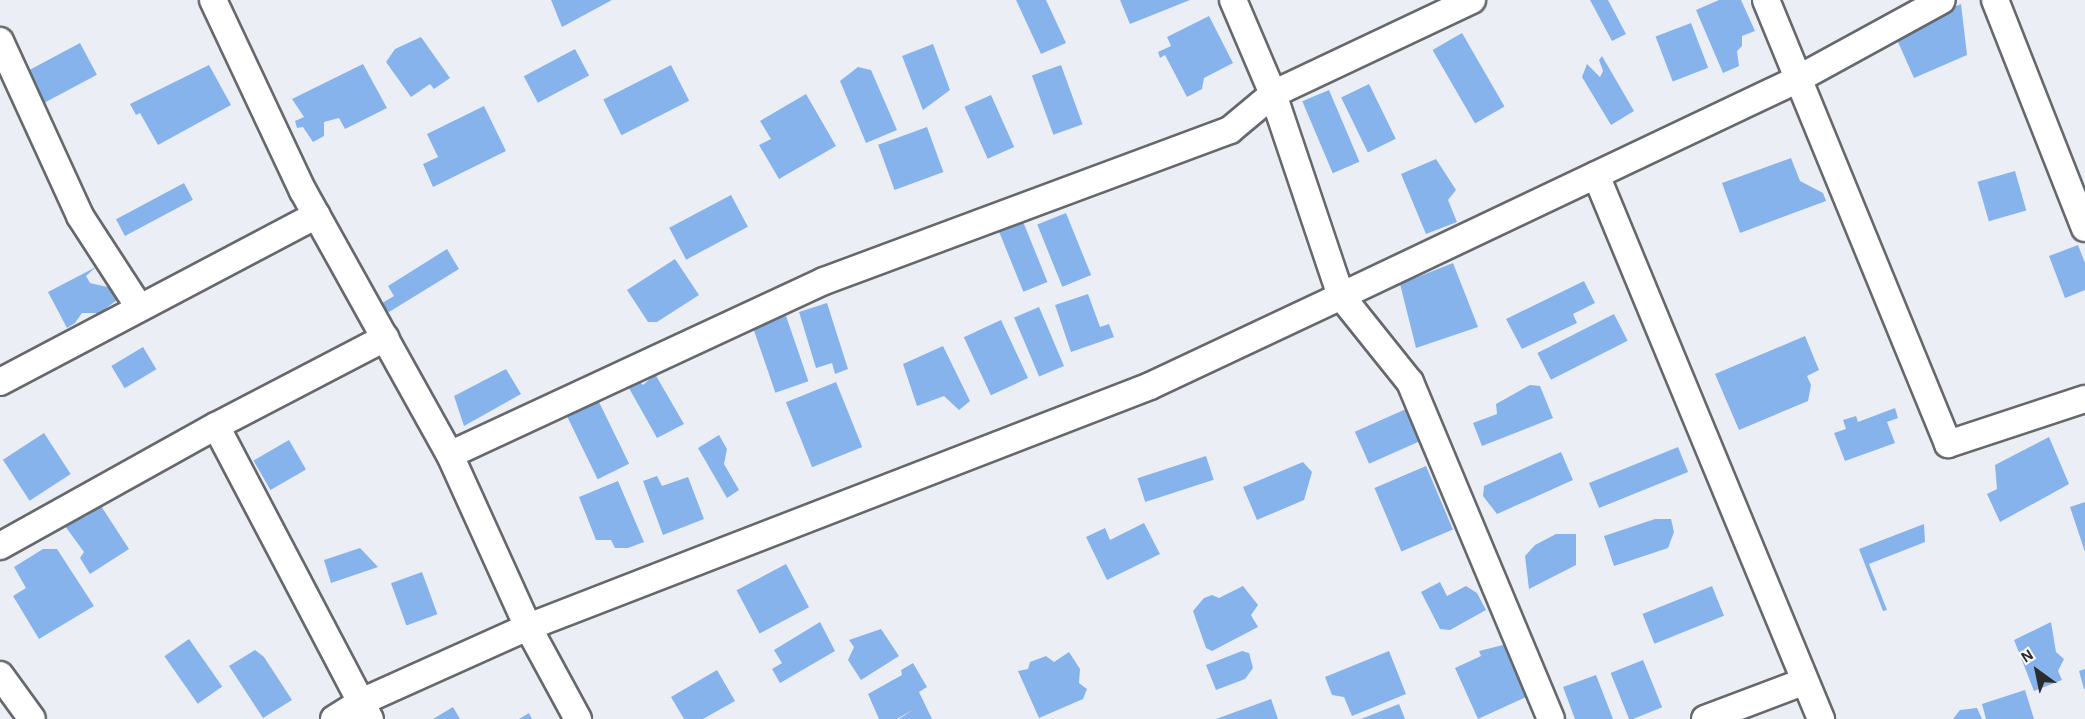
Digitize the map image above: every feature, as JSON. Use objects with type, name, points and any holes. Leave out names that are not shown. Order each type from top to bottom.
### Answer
[{"type":"street","points":[[213,0],[316,215],[450,455],[528,627],[578,719]]},
{"type":"street","points":[[1233,0],[1273,94],[1341,296],[1410,382],[1551,719]]},
{"type":"street","points":[[450,455],[824,281],[1230,130],[1273,94],[1472,0]]},
{"type":"street","points":[[1766,0],[1796,80],[1948,444],[2085,399]]},
{"type":"street","points":[[334,719],[365,711],[528,627],[1150,386],[1796,80],[1942,0]]},
{"type":"street","points":[[1995,0],[2085,228]]},
{"type":"street","points":[[0,41],[80,216],[139,307]]},
{"type":"street","points":[[1596,175],[1803,682],[1821,719]]},
{"type":"street","points":[[0,382],[316,215]]},
{"type":"street","points":[[0,546],[216,426],[385,338]]},
{"type":"street","points":[[216,426],[365,711]]},
{"type":"street","points":[[0,675],[32,719]]},
{"type":"street","points":[[1706,719],[1803,682]]},
{"type":"building","points":[[551,0],[612,0],[562,27]]},
{"type":"building","points":[[1016,0],[1046,0],[1066,43],[1041,54]]},
{"type":"building","points":[[1120,0],[1190,0],[1130,24]]},
{"type":"building","points":[[1590,0],[1608,0],[1626,34],[1612,41]]},
{"type":"building","points":[[1719,0],[1741,0],[1755,31],[1742,36],[1742,46],[1737,51],[1739,66],[1723,73],[1696,10]]},
{"type":"building","points":[[1961,4],[1967,55],[1914,78],[1894,33]]},
{"type":"building","points":[[1209,16],[1233,63],[1204,78],[1202,89],[1187,97],[1165,55],[1160,58],[1158,52],[1171,46],[1167,37]]},
{"type":"building","points":[[1691,23],[1708,68],[1673,81],[1656,37]]},
{"type":"building","points":[[1462,33],[1504,107],[1475,124],[1433,50]]},
{"type":"building","points":[[421,37],[450,78],[434,89],[430,84],[411,97],[386,62],[395,49]]},
{"type":"building","points":[[80,43],[97,75],[44,103],[27,71]]},
{"type":"building","points":[[933,44],[950,90],[923,110],[902,56]]},
{"type":"building","points":[[575,49],[589,75],[538,103],[524,76]]},
{"type":"building","points":[[1602,56],[1634,111],[1611,125],[1582,77],[1587,64],[1600,77],[1603,71],[1599,60]]},
{"type":"building","points":[[363,64],[387,108],[345,129],[339,118],[324,122],[324,136],[313,142],[303,127],[297,128],[295,121],[304,117],[292,99]]},
{"type":"building","points":[[209,65],[231,105],[158,145],[140,113],[136,115],[130,104]]},
{"type":"building","points":[[671,65],[689,101],[621,135],[603,100]]},
{"type":"building","points":[[1061,65],[1083,124],[1053,135],[1032,76]]},
{"type":"building","points":[[858,67],[871,70],[897,130],[866,143],[840,81]]},
{"type":"building","points":[[1369,84],[1396,139],[1368,152],[1341,98]]},
{"type":"building","points":[[1329,90],[1359,162],[1333,173],[1302,101]]},
{"type":"building","points":[[806,94],[836,146],[779,179],[759,145],[771,139],[760,121]]},
{"type":"building","points":[[991,95],[1014,147],[988,159],[965,107]]},
{"type":"building","points":[[484,106],[506,151],[433,187],[423,164],[438,157],[427,134]]},
{"type":"building","points":[[927,127],[943,172],[895,190],[878,145]]},
{"type":"building","points":[[1791,158],[1800,181],[1823,193],[1826,201],[1740,233],[1722,183]]},
{"type":"building","points":[[1436,159],[1456,190],[1448,200],[1457,222],[1426,234],[1401,174]]},
{"type":"building","points":[[2015,171],[2026,210],[1989,221],[1978,182]]},
{"type":"building","points":[[184,183],[193,200],[125,236],[116,219]]},
{"type":"building","points":[[731,195],[748,227],[686,260],[669,228]]},
{"type":"building","points":[[1066,213],[1091,275],[1062,287],[1037,225]]},
{"type":"building","points":[[1022,219],[1047,282],[1023,292],[998,229]]},
{"type":"building","points":[[2078,245],[2085,263],[2085,290],[2065,298],[2049,256]]},
{"type":"building","points":[[447,249],[459,269],[389,312],[379,305],[394,296],[388,286]]},
{"type":"building","points":[[675,259],[699,295],[657,322],[648,322],[627,290]]},
{"type":"building","points":[[1453,263],[1478,327],[1416,348],[1400,284]]},
{"type":"building","points":[[96,267],[86,276],[90,283],[112,288],[117,300],[100,313],[82,313],[75,323],[67,328],[48,292]]},
{"type":"building","points":[[1584,281],[1595,303],[1573,314],[1577,323],[1522,349],[1506,319]]},
{"type":"building","points":[[1088,294],[1100,327],[1109,324],[1114,337],[1071,352],[1055,305]]},
{"type":"building","points":[[827,303],[848,369],[835,374],[832,363],[816,368],[799,312]]},
{"type":"building","points":[[1039,307],[1064,366],[1039,376],[1014,318]]},
{"type":"building","points":[[1614,314],[1628,341],[1551,380],[1537,353]]},
{"type":"building","points":[[786,316],[808,381],[775,393],[753,327]]},
{"type":"building","points":[[1001,320],[1028,378],[991,395],[964,337]]},
{"type":"building","points":[[1805,336],[1819,370],[1807,376],[1811,385],[1808,401],[1739,430],[1715,374]]},
{"type":"building","points":[[943,346],[970,401],[959,410],[944,396],[917,406],[903,364]]},
{"type":"building","points":[[143,347],[156,369],[125,388],[111,366]]},
{"type":"building","points":[[506,369],[521,394],[464,426],[454,396]]},
{"type":"building","points":[[655,374],[684,424],[657,438],[625,381],[634,376],[643,385]]},
{"type":"building","points":[[836,382],[862,447],[812,467],[786,402]]},
{"type":"building","points":[[1530,385],[1540,386],[1553,418],[1482,446],[1473,423],[1497,414],[1496,404]]},
{"type":"building","points":[[598,400],[629,464],[598,479],[567,415]]},
{"type":"building","points":[[1895,408],[1898,418],[1887,422],[1895,443],[1845,461],[1834,433],[1846,429],[1843,420],[1856,416],[1858,422]]},
{"type":"building","points":[[1406,409],[1420,441],[1369,464],[1355,432]]},
{"type":"building","points":[[44,433],[71,474],[30,501],[3,460]]},
{"type":"building","points":[[719,435],[727,449],[724,464],[739,490],[727,498],[698,448]]},
{"type":"building","points":[[2049,437],[2069,484],[2000,522],[1987,494],[1997,489],[1995,465]]},
{"type":"building","points":[[289,440],[306,469],[270,490],[253,460]]},
{"type":"building","points":[[1678,447],[1688,472],[1599,508],[1589,483]]},
{"type":"building","points":[[1561,452],[1573,480],[1497,514],[1483,496],[1484,486]]},
{"type":"building","points":[[1206,456],[1214,480],[1145,502],[1138,478]]},
{"type":"building","points":[[1303,462],[1312,472],[1304,500],[1257,520],[1243,487]]},
{"type":"building","points":[[1426,466],[1453,530],[1401,551],[1374,488]]},
{"type":"building","points":[[657,476],[662,486],[688,477],[704,519],[663,535],[643,481]]},
{"type":"building","points":[[618,481],[644,542],[628,548],[615,548],[611,540],[596,540],[579,497]]},
{"type":"building","points":[[2085,502],[2085,552],[2070,507]]},
{"type":"building","points":[[101,506],[129,549],[90,574],[80,558],[84,552],[62,522],[73,508],[85,517]]},
{"type":"building","points":[[1655,519],[1671,519],[1674,532],[1668,548],[1614,566],[1604,536]]},
{"type":"building","points":[[1144,523],[1160,554],[1107,580],[1086,537],[1105,528],[1110,540]]},
{"type":"building","points":[[1924,524],[1925,542],[1869,564],[1887,610],[1883,611],[1859,549]]},
{"type":"building","points":[[1556,534],[1576,534],[1576,565],[1529,589],[1525,556],[1535,545]]},
{"type":"building","points":[[360,548],[378,567],[331,583],[324,560]]},
{"type":"building","points":[[43,549],[57,549],[94,606],[39,639],[13,596],[26,588],[14,567]]},
{"type":"building","points":[[786,564],[809,607],[760,634],[737,590]]},
{"type":"building","points":[[422,572],[437,614],[406,626],[391,583]]},
{"type":"building","points":[[1440,582],[1447,596],[1466,586],[1477,593],[1486,610],[1450,630],[1440,629],[1421,592]]},
{"type":"building","points":[[1243,586],[1258,605],[1251,615],[1258,627],[1212,651],[1206,648],[1193,611],[1204,598],[1212,595],[1219,598]]},
{"type":"building","points":[[1712,586],[1724,616],[1654,644],[1642,614]]},
{"type":"building","points":[[820,622],[835,651],[780,683],[772,669],[782,663],[774,650]]},
{"type":"building","points":[[2051,622],[2056,652],[2064,659],[2058,671],[2062,680],[2034,691],[2014,640]]},
{"type":"building","points":[[881,629],[899,656],[861,680],[848,660],[854,647],[849,640]]},
{"type":"building","points":[[189,639],[222,687],[198,704],[164,656]]},
{"type":"building","points":[[1511,643],[1535,693],[1478,719],[1455,668],[1481,656],[1479,651]]},
{"type":"building","points":[[255,650],[264,657],[292,700],[263,718],[229,666]]},
{"type":"building","points":[[1242,651],[1249,653],[1253,668],[1245,679],[1216,690],[1206,665]]},
{"type":"building","points":[[1389,651],[1406,694],[1352,716],[1344,697],[1332,695],[1325,677]]},
{"type":"building","points":[[1069,652],[1080,669],[1079,683],[1087,689],[1083,699],[1039,718],[1018,671],[1028,669],[1030,662],[1046,656],[1054,662]]},
{"type":"building","points":[[1643,660],[1662,707],[1629,719],[1611,673]]},
{"type":"building","points":[[913,663],[927,687],[919,692],[932,719],[899,719],[914,709],[897,719],[879,719],[868,694],[902,675],[901,670]]},
{"type":"building","points":[[2085,669],[2085,689],[2084,689],[2079,671]]},
{"type":"building","points":[[717,670],[735,701],[703,719],[684,719],[671,697]]},
{"type":"building","points":[[1596,675],[1613,719],[1575,719],[1563,687]]},
{"type":"building","points":[[2025,690],[2034,719],[1986,719],[1982,704]]},
{"type":"building","points":[[1271,699],[1278,719],[1216,719]]},
{"type":"building","points":[[1399,704],[1405,719],[1361,719]]},
{"type":"building","points":[[453,707],[460,719],[433,719]]},
{"type":"building","points":[[1977,708],[1982,719],[1953,719],[1960,710]]},
{"type":"building","points":[[529,713],[532,719],[519,719]]}]
